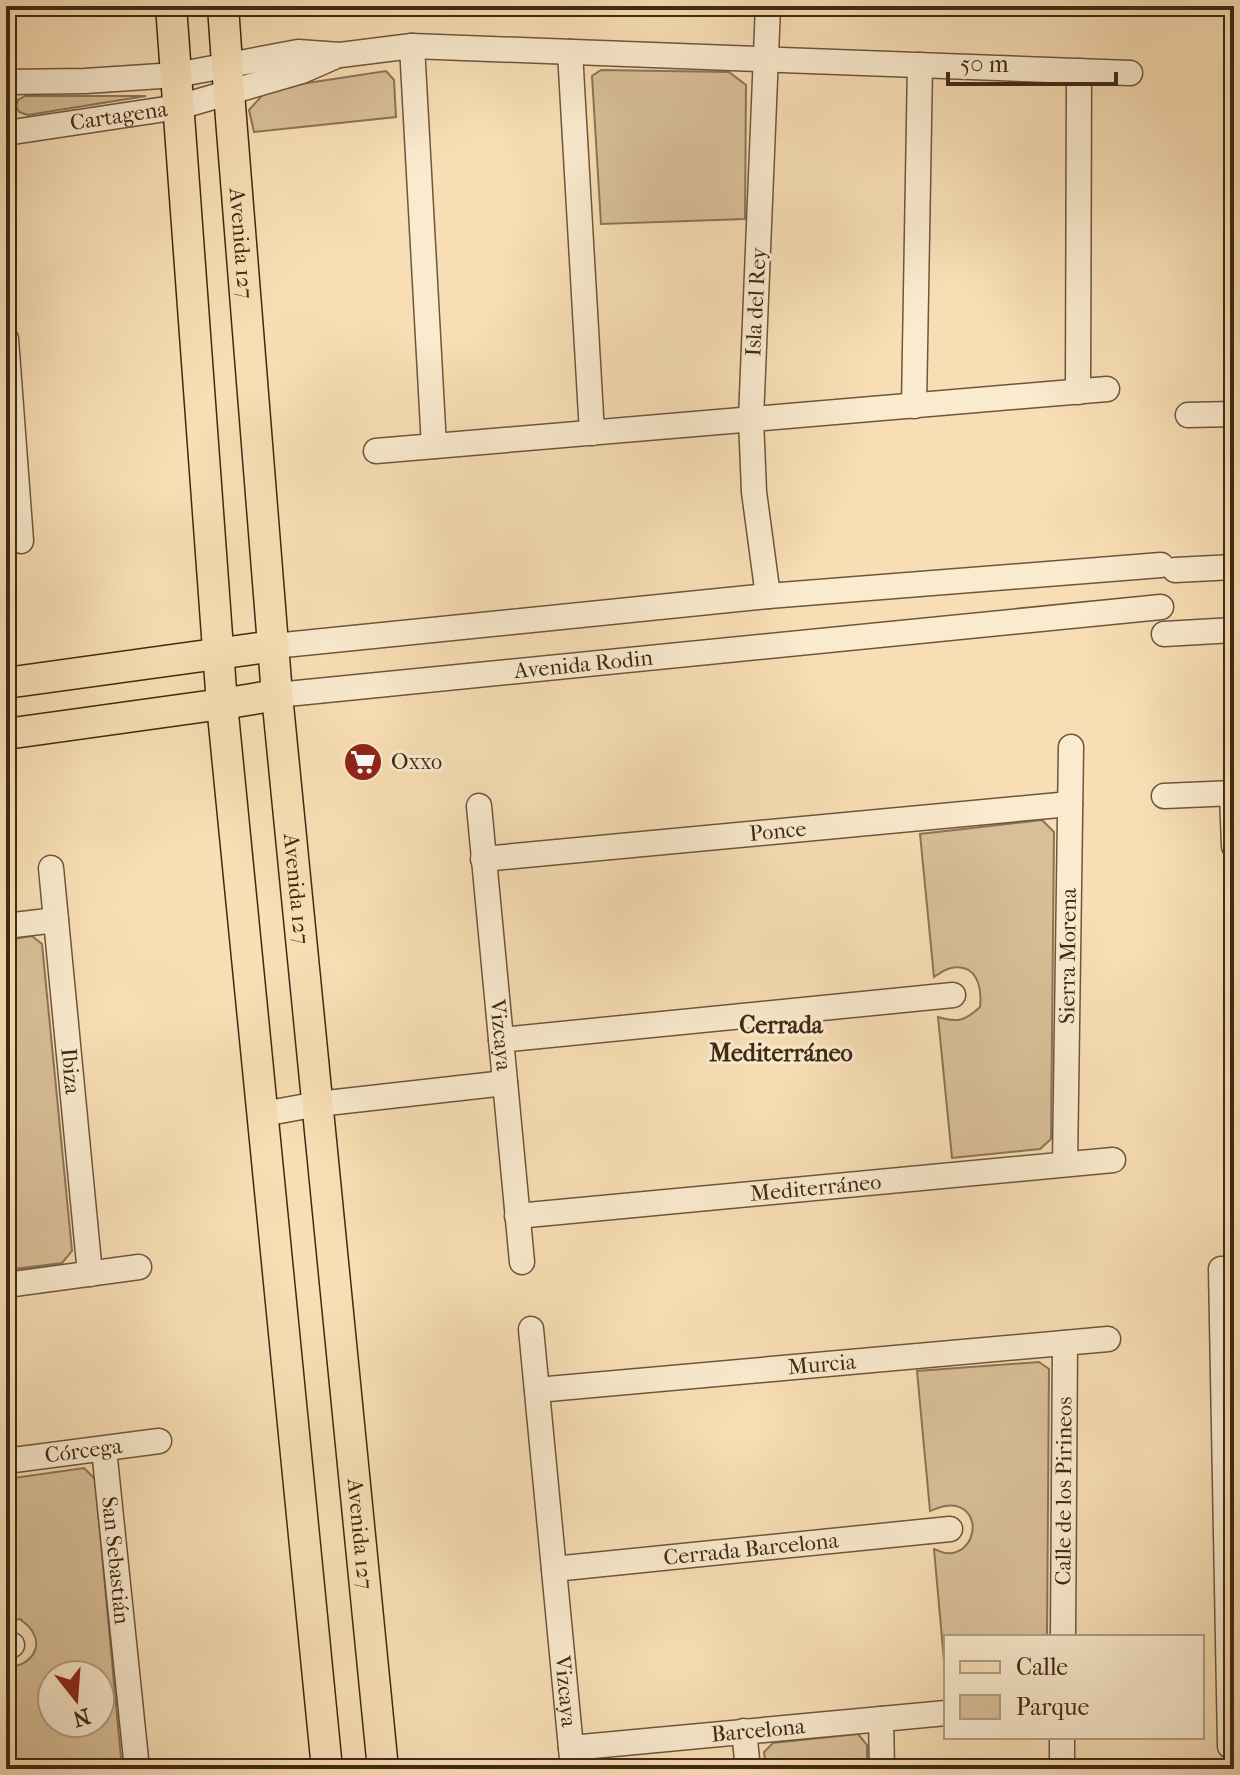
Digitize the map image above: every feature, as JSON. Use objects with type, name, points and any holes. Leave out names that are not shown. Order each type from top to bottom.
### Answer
[{"type":"main road","points":[[171,6],[222,704],[327,1769]]},
{"type":"main road","name":"Avenida 127","points":[[223,6],[277,695],[383,1769]]},
{"type":"main road","points":[[6,683],[274,646]]},
{"type":"main road","name":"Avenida Rodin","points":[[6,734],[277,695]]},
{"type":"street","name":"Isla del Rey","points":[[768,6],[751,419],[754,492],[768,596]]},
{"type":"street","points":[[412,46],[434,446]]},
{"type":"street","points":[[228,79],[302,71],[340,55],[412,46],[1130,73]]},
{"type":"street","points":[[570,52],[592,433]]},
{"type":"street","points":[[914,406],[920,65]]},
{"type":"street","points":[[1078,392],[1079,71]]},
{"type":"street","name":"Cartagena","points":[[6,82],[176,75],[228,79]]},
{"type":"street","name":"Cartagena","points":[[6,133],[179,107],[228,79]]},
{"type":"street","points":[[6,339],[12,491],[21,541]]},
{"type":"street","points":[[376,451],[1107,389]]},
{"type":"street","points":[[1188,415],[1234,414]]},
{"type":"street","points":[[274,646],[768,596],[1023,576],[1168,567],[1234,567]]},
{"type":"street","points":[[1023,576],[1029,620]]},
{"type":"street","name":"Avenida Rodin","points":[[277,695],[1161,607]]},
{"type":"street","points":[[1164,634],[1234,630]]},
{"type":"street","name":"Sierra Morena","points":[[1065,1164],[1071,747]]},
{"type":"street","points":[[1164,796],[1233,793],[1234,846]]},
{"type":"street","name":"Ponce","points":[[483,859],[1070,804]]},
{"type":"street","name":"Vizcaya","points":[[479,806],[522,1262]]},
{"type":"street","name":"Ibiza","points":[[51,868],[90,1274]]},
{"type":"street","points":[[6,926],[56,920]]},
{"type":"street","points":[[501,1040],[953,995]]},
{"type":"street","points":[[263,1114],[318,1104],[505,1083]]},
{"type":"street","name":"Mediterráneo","points":[[517,1216],[1113,1160]]},
{"type":"street","points":[[6,1285],[139,1267]]},
{"type":"street","points":[[1228,1269],[1232,1746]]},
{"type":"street","name":"Vizcaya","points":[[531,1329],[572,1758]]},
{"type":"street","name":"Murcia","points":[[537,1390],[1108,1339]]},
{"type":"street","name":"Calle de los Pirineos","points":[[1063,1635],[1065,1343]]},
{"type":"street","name":"Córcega","points":[[6,1461],[159,1441]]},
{"type":"street","name":"San Sebastián","points":[[104,1449],[137,1769]]},
{"type":"street","name":"Cerrada Barcelona","points":[[554,1569],[950,1529]]},
{"type":"street","name":"Barcelona","points":[[572,1758],[744,1731],[944,1713]]},
{"type":"street","points":[[881,1719],[882,1769]]},
{"type":"street","points":[[744,1731],[748,1769]]},
{"type":"street","points":[[1062,1739],[1062,1769]]},
{"type":"green space","points":[[601,70],[729,72],[746,85],[745,219],[601,224],[592,76]]},
{"type":"green space","points":[[386,71],[394,80],[396,117],[254,132],[249,110],[268,89]]},
{"type":"green space","points":[[25,96],[146,96],[28,115],[19,112],[16,106],[18,100]]},
{"type":"green space","points":[[1042,820],[1054,832],[1051,1139],[1040,1149],[952,1158],[938,1017],[960,1020],[970,1015],[980,1007],[980,992],[976,978],[967,969],[951,968],[934,977],[920,834]]},
{"type":"green space","points":[[32,936],[42,944],[72,1251],[62,1263],[6,1270],[6,940]]},
{"type":"green space","points":[[1039,1362],[1049,1369],[1047,1635],[944,1635],[944,1661],[934,1549],[946,1553],[963,1548],[969,1541],[973,1525],[965,1510],[956,1506],[930,1511],[917,1371]]},
{"type":"green space","points":[[84,1468],[95,1479],[112,1659],[36,1659],[36,1739],[116,1739],[116,1705],[122,1769],[10,1769],[6,1741],[6,1667],[27,1660],[36,1643],[30,1628],[20,1619],[6,1620],[6,1479]]},
{"type":"green space","points":[[858,1734],[867,1745],[867,1769],[766,1769],[764,1752],[773,1743]]},
{"type":"place","name":"Oxxo","points":[[363,762]]},
{"type":"district","name":"Cerrada Mediterráneo","points":[[781,1039]]}]
